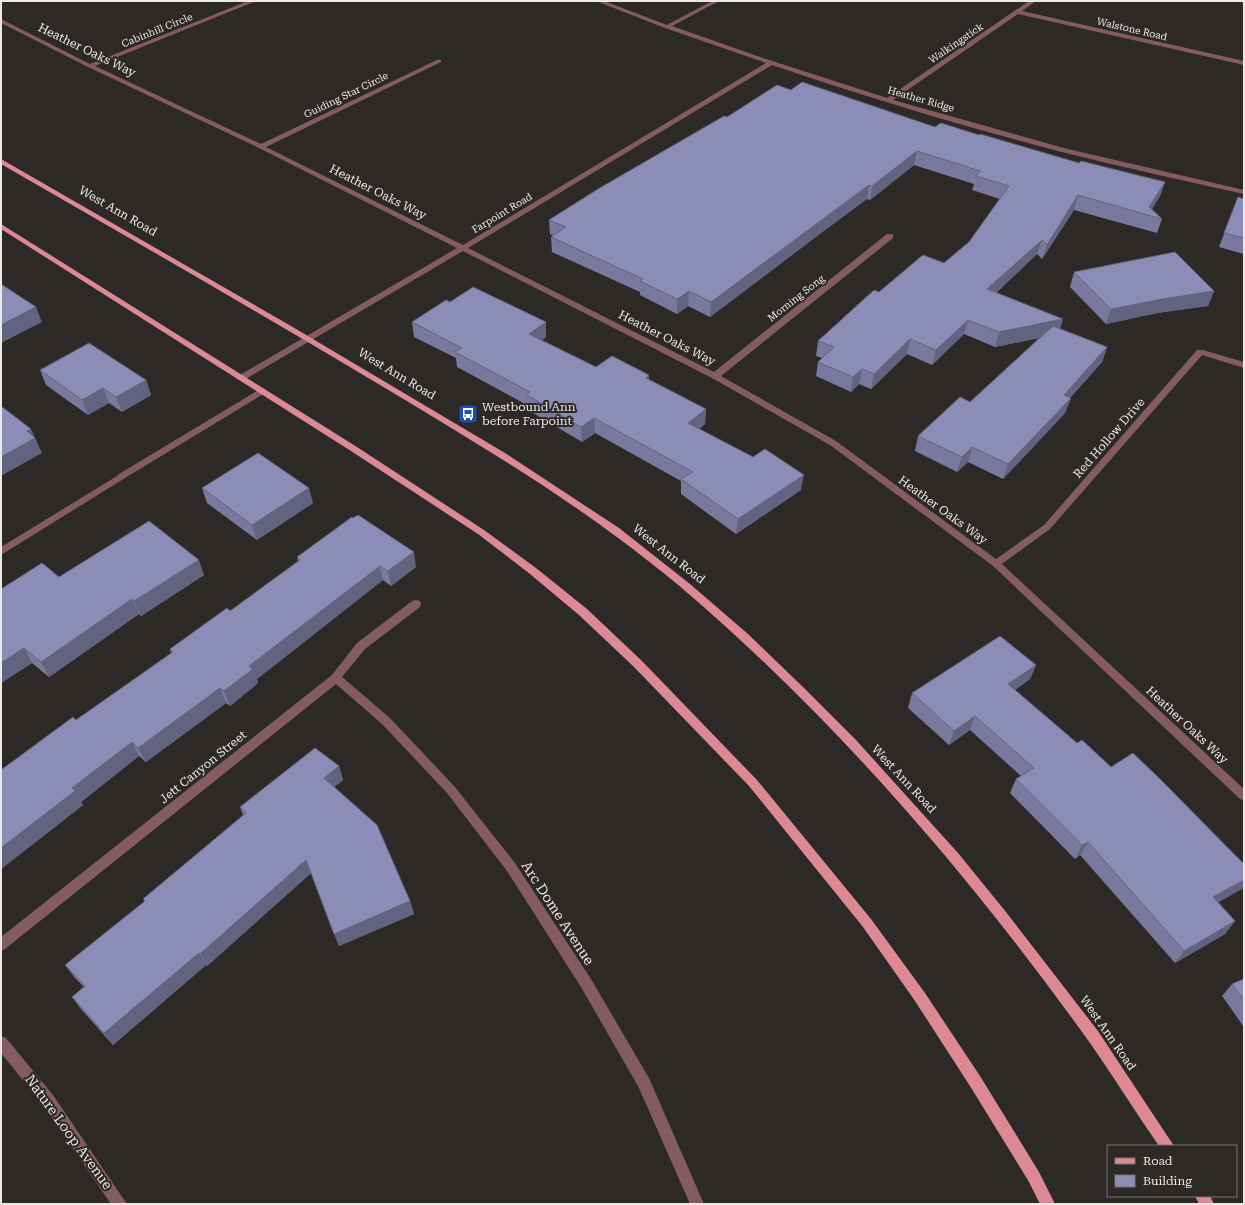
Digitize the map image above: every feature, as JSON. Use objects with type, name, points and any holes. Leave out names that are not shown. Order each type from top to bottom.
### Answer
[{"type":"main road","name":"West Ann Road","points":[[1,160],[309,339],[507,458],[575,502],[685,585],[790,680],[910,806],[972,878],[1095,1039],[1166,1145]]},
{"type":"main road","points":[[1,226],[481,532],[533,571],[588,618],[638,664],[695,721],[753,783],[867,923],[920,997],[975,1081],[1034,1177],[1048,1204]]},
{"type":"street","name":"Cabinhill Circle","points":[[90,66],[253,1]]},
{"type":"street","name":"Heather Ridge","points":[[598,1],[771,63],[888,100],[1037,144],[1244,192]]},
{"type":"street","points":[[667,27],[716,1]]},
{"type":"street","name":"Walkingstick","points":[[888,100],[1034,1]]},
{"type":"street","name":"Walstone Road","points":[[1017,12],[1244,63]]},
{"type":"street","name":"Heather Oaks Way","points":[[1,21],[90,66],[261,147],[463,248],[715,376],[833,443],[996,564],[1244,796]]},
{"type":"street","name":"Guiding Star Circle","points":[[261,147],[439,61]]},
{"type":"street","name":"Farpoint Road","points":[[241,378],[463,248],[771,63]]},
{"type":"street","name":"Morning Song","points":[[715,376],[890,236]]},
{"type":"street","name":"Red Hollow Drive","points":[[996,564],[1047,527],[1200,352],[1244,365]]},
{"type":"street","points":[[1,552],[262,391]]},
{"type":"street","name":"Jett Canyon Street","points":[[1,945],[336,678],[362,646],[416,604]]},
{"type":"street","name":"Arc Dome Avenue","points":[[336,678],[386,721],[452,790],[511,867],[586,983],[644,1083],[697,1204]]},
{"type":"street","name":"Nature Loop Avenue","points":[[1,1044],[48,1100],[120,1204]]},
{"type":"building","points":[[802,82],[935,127],[941,123],[1079,163],[1081,161],[1165,182],[1149,207],[1162,219],[1078,195],[1047,245],[1042,240],[987,289],[1063,319],[999,332],[968,320],[936,350],[910,339],[874,374],[862,369],[853,377],[818,362],[834,347],[818,341],[874,290],[879,292],[923,255],[944,263],[969,242],[1009,186],[976,176],[980,171],[917,151],[872,186],[869,185],[711,302],[689,291],[677,299],[640,281],[643,279],[551,237],[566,227],[549,220],[598,189],[724,116],[727,117],[777,85],[791,90]]},
{"type":"building","points":[[1238,197],[1244,199],[1244,238],[1224,233]]},
{"type":"building","points":[[1175,252],[1214,291],[1111,309],[1074,272]]},
{"type":"building","points":[[1,284],[36,307],[1,325]]},
{"type":"building","points":[[473,287],[546,322],[529,334],[596,367],[612,356],[649,375],[646,378],[706,409],[688,423],[753,457],[765,449],[804,475],[738,519],[681,479],[693,472],[594,418],[581,427],[527,395],[530,392],[455,352],[462,348],[412,322],[446,300],[450,302]]},
{"type":"building","points":[[1053,326],[1107,347],[1064,395],[1071,398],[1008,464],[972,447],[962,457],[918,436],[960,397],[970,402]]},
{"type":"building","points":[[89,343],[146,380],[116,397],[103,388],[82,400],[40,370]]},
{"type":"building","points":[[1,406],[31,429],[27,431],[35,438],[1,457]]},
{"type":"building","points":[[258,453],[309,488],[252,525],[202,488]]},
{"type":"building","points":[[358,515],[414,552],[388,571],[380,566],[249,666],[253,669],[224,691],[220,688],[138,748],[132,742],[72,788],[75,791],[1,848],[1,770],[73,717],[76,720],[173,652],[170,649],[227,608],[230,611],[300,560],[297,557],[352,517],[353,518]]},
{"type":"building","points":[[149,521],[199,560],[134,601],[132,599],[41,662],[24,648],[1,663],[1,589],[42,563],[59,577]]},
{"type":"building","points":[[1000,636],[1036,665],[1008,684],[1077,743],[1082,740],[1111,767],[1133,753],[1244,864],[1244,880],[1213,897],[1235,921],[1184,951],[1088,842],[1082,845],[1016,779],[1034,768],[975,716],[954,731],[912,693]]},
{"type":"building","points":[[315,748],[339,766],[324,778],[377,825],[410,901],[334,934],[306,860],[200,954],[199,953],[104,1033],[72,997],[85,986],[65,965],[145,901],[143,899],[246,813],[240,807]]},
{"type":"building","points":[[1244,979],[1244,1000],[1232,984]]},
{"type":"place","name":"Westbound Ann before Farpoint","points":[[468,414]]}]
